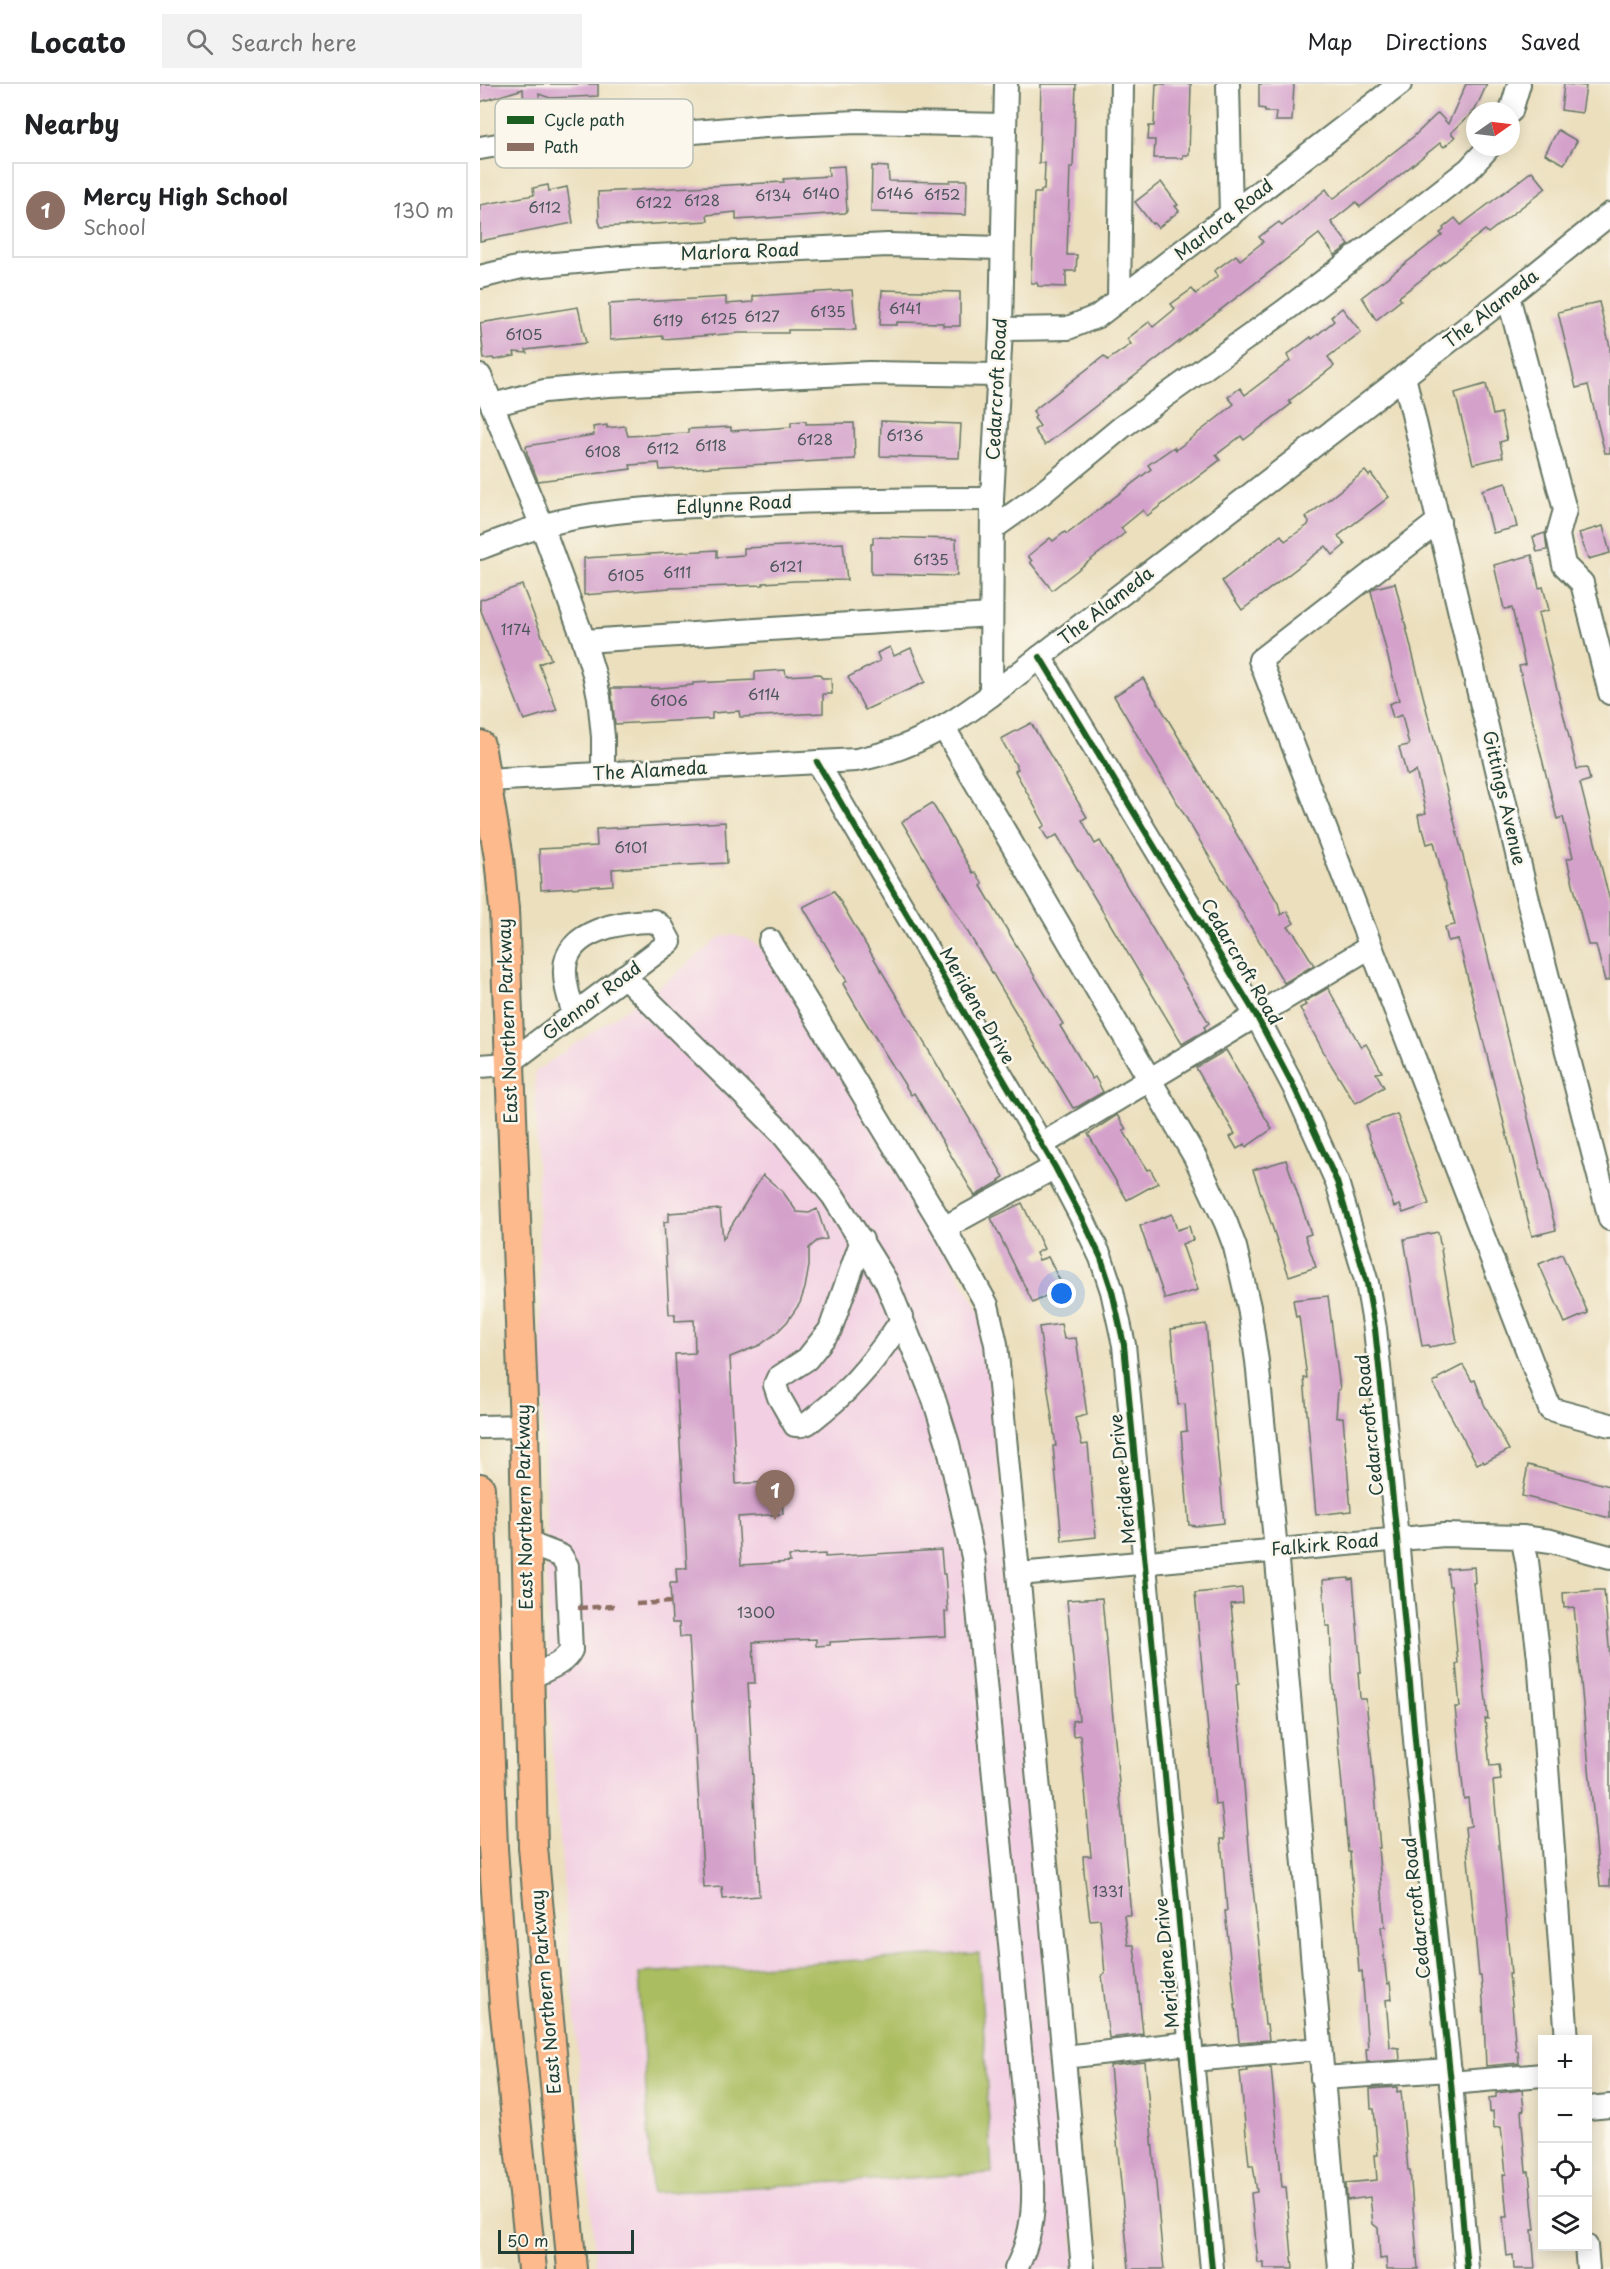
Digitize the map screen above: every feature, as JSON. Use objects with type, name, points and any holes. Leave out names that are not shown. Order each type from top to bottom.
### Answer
[{"type":"main road","name":"East Northern Parkway","points":[[480,745],[484,780],[499,858],[504,909],[509,1024],[508,1064],[524,1426],[533,1847],[572,2269]]},
{"type":"main road","points":[[480,1488],[493,1848],[504,2005],[532,2269]]},
{"type":"street","name":"Cedarcroft Road","points":[[991,695],[992,499],[1001,329],[1006,84]]},
{"type":"street","points":[[1119,300],[1122,84]]},
{"type":"street","points":[[1228,84],[1231,215]]},
{"type":"street","name":"Marlora Road","points":[[1001,329],[1068,328],[1098,316],[1400,84]]},
{"type":"street","points":[[1514,102],[1519,84]]},
{"type":"street","points":[[693,132],[858,122],[1005,125]]},
{"type":"street","points":[[480,148],[495,145]]},
{"type":"street","points":[[992,529],[1041,494],[1122,427],[1283,312],[1409,216],[1469,169],[1481,156]]},
{"type":"street","name":"The Alameda","points":[[484,780],[817,762],[877,756],[909,746],[944,728],[991,695],[1508,296],[1610,214]]},
{"type":"street","name":"Marlora Road","points":[[480,277],[521,267],[633,257],[888,245],[1002,248]]},
{"type":"street","points":[[1508,296],[1565,510],[1558,535],[1564,565],[1582,583],[1610,693]]},
{"type":"street","points":[[493,405],[544,391],[608,385],[868,374],[998,375]]},
{"type":"street","points":[[480,376],[542,526],[584,641],[599,697],[603,737],[603,774]]},
{"type":"street","name":"Gittings Avenue","points":[[1404,376],[1527,896],[1610,1219]]},
{"type":"street","name":"Edlynne Road","points":[[480,548],[542,526],[575,518],[614,513],[706,506],[827,501],[992,499]]},
{"type":"street","points":[[1439,521],[1260,660],[1550,1409],[1610,1425]]},
{"type":"street","points":[[584,641],[991,615]]},
{"type":"street","name":"Cedarcroft Road","points":[[1040,657],[1256,1015],[1295,1089],[1331,1166],[1348,1212],[1367,1283],[1375,1329],[1397,1538],[1467,2269]]},
{"type":"street","points":[[944,728],[1195,1157],[1235,1247],[1249,1307],[1257,1361],[1340,2269]]},
{"type":"street","name":"Meridene Drive","points":[[817,762],[1054,1167],[1101,1258],[1112,1292],[1124,1345],[1212,2269]]},
{"type":"street","name":"Glennor Road","points":[[508,1064],[574,1015],[670,942],[662,927],[654,921],[614,926],[582,938],[568,952],[565,969],[574,1015]]},
{"type":"street","points":[[770,941],[944,1228],[987,1305],[992,1320],[1019,1574],[1083,2269]]},
{"type":"street","points":[[1041,1145],[1370,947]]},
{"type":"street","points":[[624,976],[780,1131],[834,1196],[886,1281],[934,1399],[948,1444],[973,1557],[1033,2185],[1034,2212],[1031,2232],[1016,2269]]},
{"type":"street","points":[[480,1066],[508,1064]]},
{"type":"street","points":[[944,1228],[1054,1167]]},
{"type":"street","points":[[862,1240],[830,1330],[807,1359],[778,1378],[775,1385],[795,1425],[806,1425],[846,1392],[875,1359],[902,1320]]},
{"type":"street","points":[[480,1427],[524,1426]]},
{"type":"street","points":[[526,1535],[535,1546],[561,1556],[567,1566],[571,1650],[568,1657],[558,1664],[541,1670],[530,1678]]},
{"type":"street","name":"Falkirk Road","points":[[1019,1574],[1444,1535],[1522,1536],[1551,1541],[1610,1557]]},
{"type":"street","points":[[1522,1536],[1539,1658],[1567,2035]]},
{"type":"street","points":[[1064,2057],[1191,2051],[1319,2049]]},
{"type":"street","points":[[1322,2078],[1538,2075]]},
{"type":"street","points":[[1592,2108],[1610,2106]]},
{"type":"street","points":[[1586,2251],[1588,2269]]},
{"type":"shaded area","points":[[731,935],[746,938],[763,949],[876,1131],[985,1321],[1076,2269],[596,2269],[550,1719],[535,1072],[671,978],[720,937]]},
{"type":"green space","points":[[979,1953],[992,2173],[652,2193],[639,1973]]},
{"type":"building","points":[[480,84],[598,84],[598,96],[550,98],[539,94],[539,99],[524,99],[523,89],[480,102]]},
{"type":"building","points":[[1041,84],[1076,84],[1067,255],[1077,255],[1076,271],[1066,271],[1066,287],[1038,286],[1037,283],[1031,283],[1034,193],[1041,193],[1041,190],[1044,190],[1045,163],[1039,163]]},
{"type":"building","points":[[1156,84],[1191,84],[1189,155],[1183,155],[1183,158],[1154,158],[1155,140],[1148,140],[1149,126],[1154,126]]},
{"type":"building","points":[[1259,84],[1294,84],[1292,121],[1275,121],[1276,112],[1265,112],[1265,109],[1259,108]]},
{"type":"building","points":[[1466,84],[1487,84],[1479,102],[1466,102],[1466,119],[1451,133],[1455,137],[1444,147],[1440,143],[1360,207],[1356,202],[1331,222],[1349,245],[1335,255],[1319,234],[1045,445],[1034,430],[1040,426],[1034,418],[1036,416],[1033,411],[1104,356],[1108,360],[1131,344],[1127,339],[1149,322],[1153,327],[1175,309],[1171,304],[1192,289],[1196,294],[1218,276],[1214,271],[1236,255],[1240,260],[1263,242],[1259,237],[1279,222],[1282,226],[1326,189],[1333,199],[1413,137],[1438,113],[1448,124]]},
{"type":"building","points":[[1564,84],[1586,86],[1582,113],[1561,110]]},
{"type":"building","points":[[1558,130],[1577,141],[1564,164],[1545,154]]},
{"type":"building","points":[[844,166],[847,211],[845,213],[736,220],[736,212],[707,215],[708,221],[601,227],[599,221],[598,192],[784,182],[783,179],[829,176],[828,167]]},
{"type":"building","points":[[872,166],[888,167],[889,181],[967,180],[966,215],[871,212]]},
{"type":"building","points":[[1532,171],[1546,188],[1488,233],[1485,230],[1399,297],[1401,300],[1376,320],[1362,297],[1442,235],[1440,233],[1444,230],[1443,228],[1455,218],[1461,225]]},
{"type":"building","points":[[1161,182],[1178,205],[1175,206],[1179,211],[1158,228],[1154,223],[1152,224],[1135,202]]},
{"type":"building","points":[[548,185],[549,191],[567,187],[573,223],[480,241],[480,205],[534,195],[533,188]]},
{"type":"building","points":[[852,290],[856,330],[788,330],[788,333],[740,333],[663,339],[663,336],[610,340],[609,304],[726,297],[726,304],[753,302],[753,296]]},
{"type":"building","points":[[882,290],[960,292],[960,326],[943,326],[943,323],[897,322],[897,325],[880,325]]},
{"type":"building","points":[[1599,302],[1610,347],[1610,453],[1605,453],[1588,385],[1576,388],[1558,312]]},
{"type":"building","points":[[578,307],[586,343],[526,350],[527,353],[514,352],[515,356],[494,360],[493,358],[484,359],[480,323]]},
{"type":"building","points":[[1342,308],[1361,332],[1328,357],[1334,366],[1289,401],[1291,404],[1244,440],[1241,436],[1216,455],[1220,460],[1147,516],[1143,510],[1121,528],[1125,533],[1052,590],[1030,562],[1032,561],[1028,556],[1050,538],[1053,541],[1065,532],[1067,534],[1151,469],[1148,465],[1174,447],[1176,450],[1221,415],[1234,404],[1228,397],[1240,388],[1245,395],[1290,361],[1287,355],[1334,321],[1331,317]]},
{"type":"building","points":[[1486,384],[1493,415],[1501,413],[1507,440],[1500,442],[1503,457],[1473,464],[1455,393]]},
{"type":"building","points":[[806,421],[806,424],[854,423],[855,459],[660,470],[659,463],[630,465],[631,469],[538,481],[526,446],[594,435],[593,427],[607,425],[607,428],[625,426],[628,436],[688,433],[688,429],[731,427],[731,431],[791,427],[791,422]]},
{"type":"building","points":[[881,421],[961,424],[959,458],[880,456]]},
{"type":"building","points":[[1365,471],[1369,476],[1371,474],[1389,497],[1338,536],[1345,545],[1333,555],[1326,546],[1242,610],[1222,581],[1281,535],[1285,541],[1308,525],[1306,517]]},
{"type":"building","points":[[1506,483],[1517,527],[1493,533],[1482,490]]},
{"type":"building","points":[[1603,526],[1610,553],[1588,559],[1579,533]]},
{"type":"building","points":[[1545,533],[1547,550],[1537,552],[1533,537]]},
{"type":"building","points":[[873,537],[956,539],[957,576],[871,574]]},
{"type":"building","points":[[843,543],[847,580],[670,588],[584,595],[584,558],[717,550],[717,557],[744,555],[744,548]]},
{"type":"building","points":[[1532,555],[1539,588],[1543,587],[1549,610],[1538,613],[1577,769],[1587,768],[1590,780],[1580,783],[1610,901],[1610,980],[1605,981],[1596,945],[1588,945],[1567,859],[1573,857],[1563,817],[1557,819],[1519,666],[1525,665],[1512,608],[1504,609],[1494,565]]},
{"type":"building","points":[[1395,583],[1556,1230],[1532,1236],[1458,939],[1448,941],[1445,927],[1455,925],[1434,842],[1427,844],[1423,829],[1421,830],[1418,815],[1426,813],[1416,771],[1407,776],[1399,747],[1409,745],[1402,715],[1393,718],[1389,704],[1399,700],[1371,591]]},
{"type":"building","points":[[522,585],[551,659],[539,664],[557,710],[524,720],[480,608],[480,600]]},
{"type":"building","points":[[890,647],[894,656],[911,648],[925,682],[865,710],[848,677],[880,661],[877,653]]},
{"type":"building","points":[[785,670],[786,676],[819,674],[822,678],[831,678],[832,694],[823,694],[823,713],[740,717],[739,711],[712,713],[712,719],[615,724],[611,688],[660,688],[693,685],[693,683],[755,680],[755,672]]},
{"type":"building","points":[[1143,678],[1278,903],[1281,915],[1287,911],[1294,923],[1288,927],[1295,934],[1314,965],[1284,983],[1114,696]]},
{"type":"building","points":[[1031,723],[1087,817],[1082,820],[1095,844],[1100,841],[1209,1023],[1204,1027],[1206,1030],[1182,1044],[1057,835],[1048,840],[1041,828],[1045,825],[1015,771],[1018,769],[1001,739]]},
{"type":"building","points":[[932,803],[973,873],[975,872],[983,884],[981,886],[1063,1024],[1060,1026],[1092,1079],[1095,1077],[1103,1092],[1079,1106],[1073,1108],[902,822]]},
{"type":"building","points":[[725,822],[727,863],[612,869],[613,885],[541,890],[539,849],[597,846],[596,829]]},
{"type":"building","points":[[834,891],[1004,1177],[975,1196],[914,1093],[911,1095],[860,1013],[843,984],[847,981],[803,907]]},
{"type":"building","points":[[1328,988],[1361,1047],[1366,1044],[1382,1072],[1376,1073],[1384,1087],[1356,1103],[1327,1058],[1300,1008],[1306,1005],[1304,1002]]},
{"type":"building","points":[[1226,1050],[1272,1129],[1246,1147],[1245,1144],[1237,1149],[1230,1137],[1235,1134],[1196,1068]]},
{"type":"building","points":[[1397,1114],[1429,1204],[1403,1213],[1400,1205],[1394,1207],[1365,1125]]},
{"type":"building","points":[[1117,1115],[1139,1157],[1147,1170],[1150,1169],[1158,1183],[1127,1200],[1088,1134]]},
{"type":"building","points":[[1286,1160],[1311,1234],[1305,1236],[1316,1267],[1289,1276],[1253,1170]]},
{"type":"building","points":[[763,1175],[783,1192],[797,1212],[809,1213],[817,1209],[827,1239],[817,1241],[809,1248],[805,1288],[800,1303],[787,1322],[760,1345],[730,1357],[736,1484],[781,1481],[783,1514],[738,1517],[741,1565],[790,1562],[789,1556],[825,1554],[825,1557],[941,1550],[948,1612],[945,1612],[946,1636],[830,1642],[830,1645],[816,1646],[816,1639],[753,1642],[755,1683],[748,1683],[759,1896],[723,1899],[722,1887],[704,1888],[689,1637],[680,1637],[679,1623],[672,1623],[670,1583],[677,1583],[676,1568],[687,1568],[675,1354],[695,1353],[694,1320],[675,1321],[675,1314],[669,1314],[664,1222],[669,1221],[669,1213],[720,1209],[723,1239]]},
{"type":"building","points":[[1022,1203],[1044,1249],[1036,1253],[1039,1260],[1048,1257],[1063,1287],[1033,1303],[991,1218]]},
{"type":"building","points":[[1172,1214],[1177,1230],[1189,1226],[1193,1240],[1182,1244],[1198,1290],[1165,1299],[1140,1226]]},
{"type":"building","points":[[1438,1232],[1457,1342],[1429,1347],[1428,1345],[1422,1346],[1404,1239]]},
{"type":"building","points":[[1562,1254],[1588,1313],[1565,1323],[1539,1264]]},
{"type":"building","points":[[1328,1296],[1340,1389],[1338,1390],[1336,1418],[1343,1417],[1351,1511],[1316,1515],[1304,1378],[1307,1378],[1299,1316],[1296,1317],[1293,1300]]},
{"type":"building","points":[[1061,1324],[1064,1339],[1076,1338],[1087,1415],[1075,1418],[1082,1445],[1088,1444],[1096,1537],[1062,1541],[1053,1446],[1056,1446],[1039,1327]]},
{"type":"building","points":[[1206,1324],[1224,1523],[1196,1526],[1189,1525],[1181,1432],[1187,1431],[1185,1404],[1178,1405],[1171,1329]]},
{"type":"building","points":[[1463,1365],[1472,1381],[1475,1380],[1484,1404],[1509,1450],[1484,1463],[1483,1461],[1477,1464],[1433,1383]]},
{"type":"building","points":[[1528,1465],[1610,1486],[1610,1518],[1522,1496]]},
{"type":"building","points":[[1474,1567],[1475,1583],[1473,1583],[1488,1719],[1485,1719],[1490,1766],[1499,1765],[1501,1780],[1493,1781],[1516,2051],[1518,2051],[1519,2063],[1486,2066],[1481,1976],[1479,1976],[1465,1827],[1471,1826],[1468,1798],[1464,1799],[1455,1707],[1460,1707],[1456,1664],[1458,1663],[1451,1586],[1449,1586],[1447,1569]]},
{"type":"building","points":[[1349,1578],[1349,1580],[1353,1579],[1361,1672],[1358,1672],[1360,1699],[1366,1699],[1380,1848],[1378,1848],[1385,1927],[1381,1927],[1387,1984],[1390,1983],[1392,1999],[1386,2000],[1390,2047],[1399,2048],[1400,2060],[1367,2062],[1362,1971],[1359,1972],[1350,1852],[1348,1852],[1332,1676],[1330,1626],[1326,1626],[1323,1580]]},
{"type":"building","points":[[1242,1588],[1243,1603],[1231,1604],[1239,1684],[1236,1685],[1250,1860],[1265,2025],[1267,2025],[1269,2040],[1239,2042],[1225,1911],[1227,1911],[1221,1839],[1225,1839],[1221,1804],[1215,1805],[1195,1593]]},
{"type":"building","points":[[1604,1590],[1610,1657],[1610,1886],[1600,1886],[1574,1607],[1564,1608],[1563,1593]]},
{"type":"building","points":[[1102,1598],[1131,1915],[1124,1915],[1128,1945],[1134,1945],[1143,2034],[1109,2038],[1102,1975],[1105,1974],[1100,1919],[1090,1920],[1084,1872],[1083,1856],[1091,1856],[1080,1735],[1073,1736],[1072,1721],[1079,1720],[1067,1600]]},
{"type":"building","points":[[1145,2062],[1164,2269],[1129,2269],[1110,2066]]},
{"type":"building","points":[[1271,2067],[1282,2187],[1286,2187],[1293,2269],[1264,2269],[1264,2263],[1258,2263],[1251,2193],[1257,2192],[1253,2165],[1249,2165],[1240,2072],[1247,2071],[1246,2069]]},
{"type":"building","points":[[1397,2087],[1397,2092],[1401,2091],[1418,2269],[1387,2269],[1386,2258],[1380,2259],[1378,2228],[1373,2224],[1370,2197],[1347,2200],[1346,2183],[1377,2180],[1375,2155],[1378,2155],[1370,2089]]},
{"type":"building","points":[[1522,2090],[1524,2110],[1521,2111],[1526,2172],[1529,2172],[1535,2230],[1532,2230],[1535,2269],[1514,2269],[1513,2255],[1507,2256],[1503,2217],[1507,2217],[1503,2175],[1506,2174],[1501,2127],[1494,2128],[1493,2111],[1490,2112],[1489,2098],[1496,2097],[1496,2093]]},
{"type":"marked path","points":[[636,1604],[671,1602]]},
{"type":"marked path","points":[[578,1608],[615,1606]]},
{"type":"cycle path","points":[[1040,657],[1256,1015],[1295,1089],[1337,1182],[1367,1283],[1375,1329],[1397,1538],[1417,1762],[1451,2083],[1467,2269]]},
{"type":"cycle path","points":[[817,762],[1055,1167],[1101,1258],[1112,1291],[1124,1345],[1212,2269]]},
{"type":"place","name":"Mercy High School","points":[[775,1520]]}]
